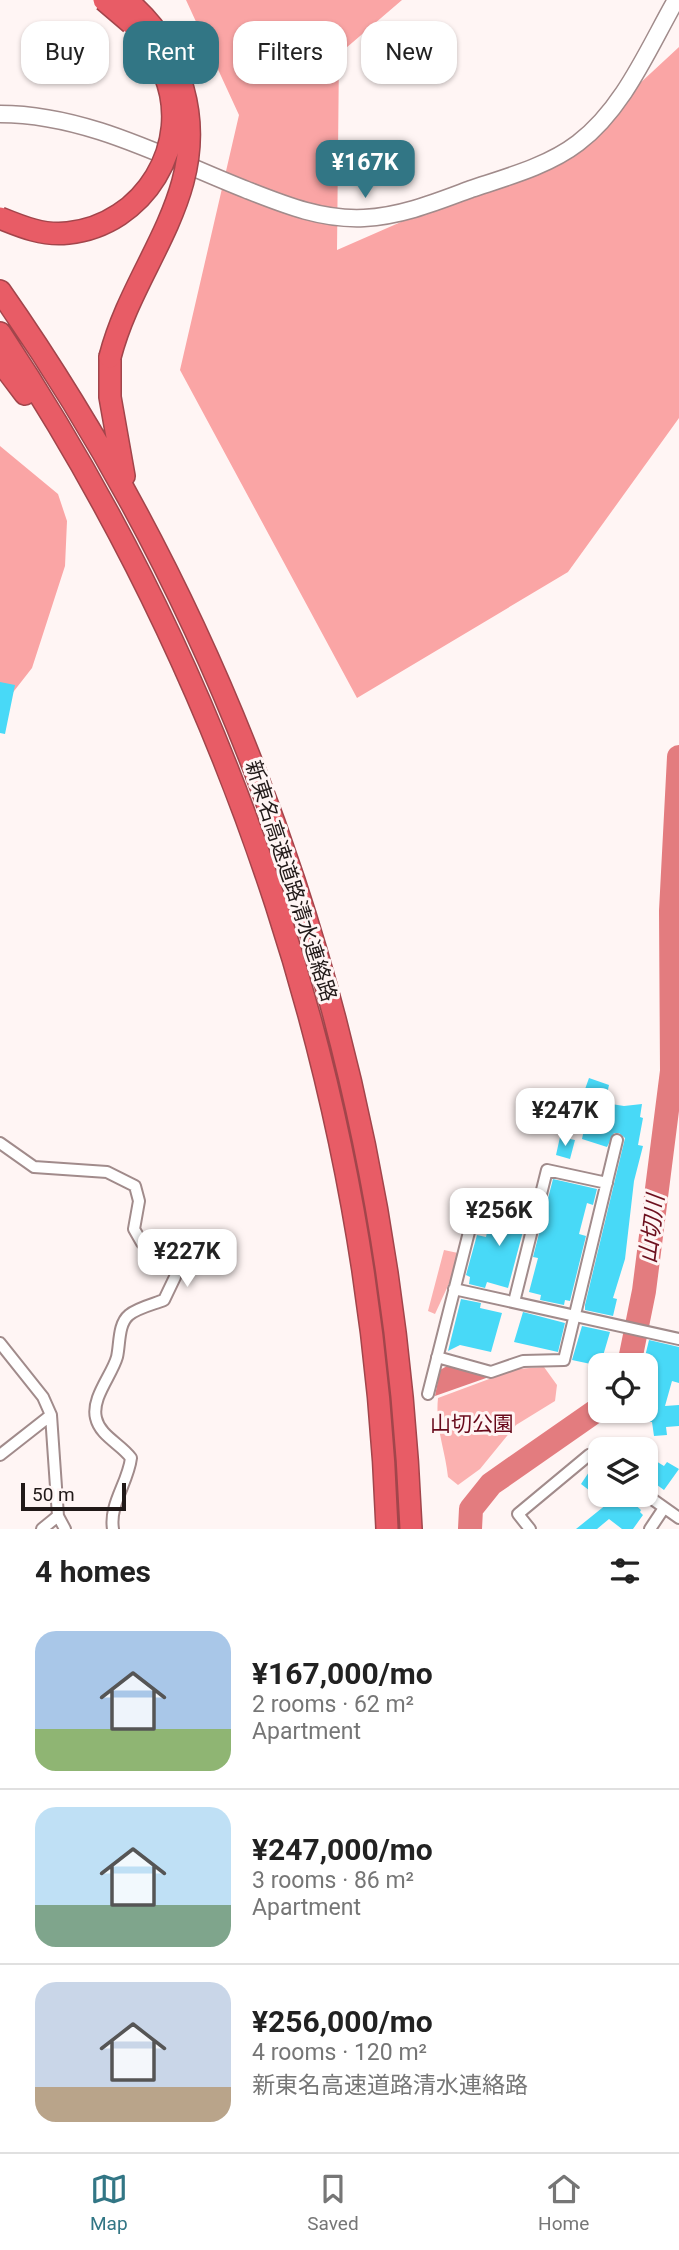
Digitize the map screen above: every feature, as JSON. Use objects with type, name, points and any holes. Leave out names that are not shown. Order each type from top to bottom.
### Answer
[{"type":"highway","points":[[0,218],[42,232],[66,233],[89,229],[113,220],[130,208],[160,172],[170,146],[173,124],[168,83],[147,41],[126,17],[104,0]]},
{"type":"highway","points":[[126,0],[155,29],[179,73],[190,131],[188,165],[181,194],[125,312],[110,357],[110,397],[130,499]]},
{"type":"highway","name":"新東名高速道路清水連絡路","points":[[0,291],[86,422],[130,499],[186,609],[237,724],[297,888],[326,982],[355,1092],[389,1278],[404,1410],[411,1529]]},
{"type":"highway","points":[[0,332],[32,392]]},
{"type":"highway","points":[[0,361],[32,392]]},
{"type":"highway","name":"新東名高速道路清水連絡路","points":[[32,392],[130,554],[195,686],[244,806],[303,987],[356,1217],[373,1335],[387,1529]]},
{"type":"street","points":[[0,114],[26,114],[117,137],[173,162],[313,214],[361,218],[388,216],[522,172],[576,145],[609,114],[676,0]]},
{"type":"street","points":[[437,1357],[491,1372],[523,1362],[564,1360],[617,1140]]},
{"type":"street","points":[[0,1143],[34,1167],[107,1172],[135,1186],[139,1201],[134,1229],[142,1243],[177,1265],[175,1277],[164,1300],[129,1314],[123,1323],[117,1358],[95,1415],[100,1431],[123,1447],[131,1458],[129,1472],[111,1515],[113,1529]]},
{"type":"street","points":[[513,1302],[547,1170],[607,1183]]},
{"type":"street","points":[[428,1394],[471,1224]]},
{"type":"street","points":[[454,1289],[679,1339]]},
{"type":"street","points":[[0,1343],[43,1397],[51,1415],[58,1516],[65,1529]]},
{"type":"street","points":[[0,1455],[51,1415]]},
{"type":"street","points":[[530,1529],[518,1514],[588,1456]]},
{"type":"street","points":[[658,1504],[679,1518]]},
{"type":"street","points":[[650,1529],[664,1508]]},
{"type":"street","points":[[42,1529],[58,1516]]},
{"type":"green space","points":[[444,1250],[458,1253],[452,1277],[435,1314],[428,1311]]},
{"type":"green space","name":"山切公園","points":[[544,1367],[557,1385],[555,1401],[516,1425],[480,1469],[458,1485],[448,1477],[439,1428],[438,1398],[516,1369]]},
{"type":"shaded area","points":[[186,0],[402,0],[378,21],[361,21],[361,35],[347,47],[347,21],[233,21],[233,84],[339,84],[337,250],[570,148],[679,47],[679,418],[568,572],[357,698],[180,370],[239,115],[219,72],[219,21],[196,21]]},
{"type":"shaded area","points":[[0,446],[58,494],[67,521],[65,566],[32,668],[0,709]]},
{"type":"shaded area","points":[[447,1366],[489,1377],[435,1396],[440,1370]]},
{"type":"building","points":[[0,682],[15,685],[5,734],[0,733]]},
{"type":"building","points":[[589,1078],[609,1085],[605,1103],[624,1106],[642,1104],[640,1117],[643,1118],[638,1145],[643,1146],[634,1181],[625,1259],[613,1298],[617,1299],[613,1316],[585,1310],[585,1305],[625,1138],[614,1133],[607,1147],[582,1139],[588,1110],[579,1106]]},
{"type":"building","points":[[560,1137],[575,1140],[570,1159],[556,1155]]},
{"type":"building","points":[[553,1179],[597,1189],[593,1205],[587,1203],[579,1234],[586,1236],[570,1301],[565,1300],[564,1305],[540,1300],[541,1295],[529,1292],[538,1258],[533,1257]]},
{"type":"building","points":[[515,1196],[531,1201],[508,1288],[487,1282],[485,1288],[469,1284],[470,1277],[466,1275],[477,1235],[486,1237],[491,1214],[510,1218]]},
{"type":"building","points":[[461,1299],[481,1303],[480,1308],[502,1313],[491,1352],[460,1345],[448,1351]]},
{"type":"building","points":[[523,1312],[565,1323],[558,1352],[514,1342]]},
{"type":"building","points":[[582,1326],[610,1332],[604,1353],[588,1353],[588,1363],[572,1360]]},
{"type":"building","points":[[649,1340],[679,1347],[679,1383],[672,1381],[665,1406],[679,1405],[679,1426],[666,1427],[667,1435],[654,1436],[652,1423],[658,1423],[658,1353],[646,1353]]},
{"type":"building","points":[[658,1462],[664,1466],[667,1462],[679,1469],[664,1490],[658,1486]]},
{"type":"building","points":[[588,1474],[588,1489],[581,1484]]},
{"type":"building","points":[[603,1507],[638,1507],[643,1515],[633,1529],[622,1529],[609,1519],[597,1529],[576,1529]]},
{"type":"waterway","name":"山切川","points":[[631,1353],[644,1291],[672,1071],[671,911],[679,757]]},
{"type":"waterway","name":"山切川","points":[[470,1529],[471,1509],[491,1484],[588,1416]]}]
